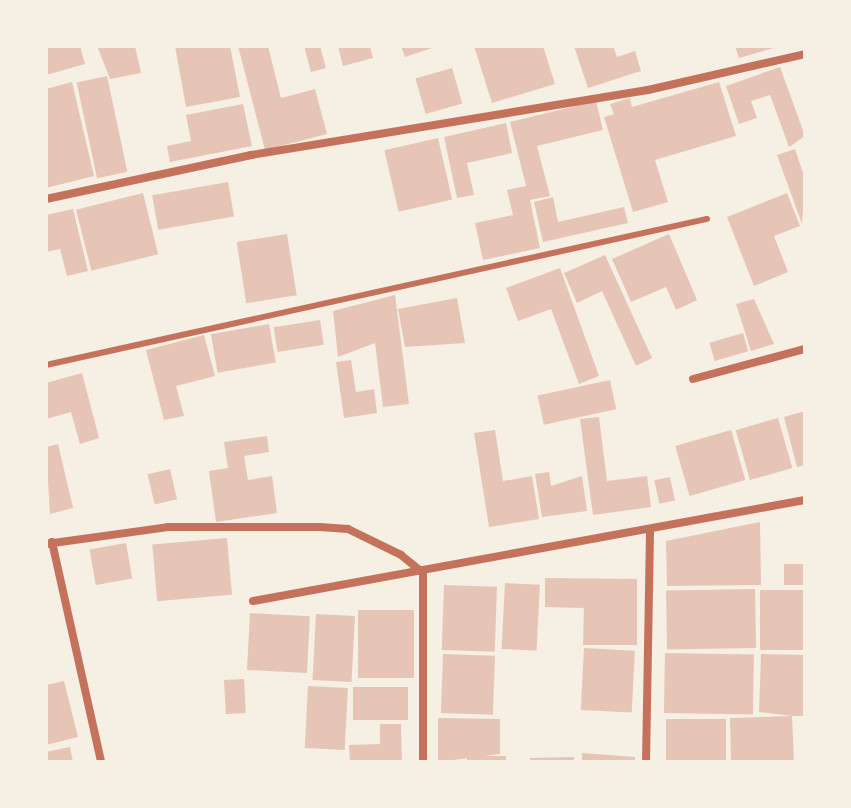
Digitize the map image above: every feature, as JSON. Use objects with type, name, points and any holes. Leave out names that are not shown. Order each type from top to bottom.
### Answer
[{"type":"street","points":[[46,199],[251,155],[648,90],[805,54]]},
{"type":"street","points":[[693,379],[805,349]]},
{"type":"street","points":[[253,601],[650,532],[805,500]]},
{"type":"street","points":[[101,762],[49,543],[168,527],[320,527],[379,543],[423,573]]},
{"type":"street","points":[[646,762],[650,532]]},
{"type":"street","points":[[423,573],[423,762]]},
{"type":"lane","points":[[46,365],[707,219]]},
{"type":"building","points":[[46,46],[80,46],[85,64],[46,75]]},
{"type":"building","points":[[97,46],[135,46],[141,73],[110,79]]},
{"type":"building","points":[[175,46],[230,46],[240,97],[186,107]]},
{"type":"building","points":[[238,46],[268,46],[281,98],[315,89],[327,134],[265,150]]},
{"type":"building","points":[[304,46],[320,46],[326,68],[311,72]]},
{"type":"building","points":[[338,46],[370,46],[373,58],[343,66]]},
{"type":"building","points":[[401,46],[435,46],[435,47],[405,57]]},
{"type":"building","points":[[474,46],[543,46],[555,84],[492,103]]},
{"type":"building","points":[[574,46],[613,46],[617,57],[635,51],[641,71],[588,88]]},
{"type":"building","points":[[735,46],[777,46],[777,47],[739,58]]},
{"type":"building","points":[[780,67],[805,136],[789,147],[770,95],[751,101],[757,118],[739,124],[726,86]]},
{"type":"building","points":[[452,68],[462,104],[426,114],[415,78]]},
{"type":"building","points":[[107,76],[127,172],[97,178],[77,82]]},
{"type":"building","points":[[72,82],[94,176],[46,188],[46,89]]},
{"type":"building","points":[[719,82],[736,136],[655,160],[668,202],[633,212],[604,117],[614,114],[610,104],[630,98],[632,107]]},
{"type":"building","points":[[596,101],[603,130],[537,146],[550,196],[530,200],[540,248],[483,260],[475,223],[513,215],[507,190],[526,186],[510,122]]},
{"type":"building","points":[[243,104],[252,146],[170,162],[167,146],[191,141],[186,115]]},
{"type":"building","points":[[506,123],[512,153],[467,163],[474,195],[457,198],[444,137]]},
{"type":"building","points":[[438,138],[452,199],[399,212],[384,150]]},
{"type":"building","points":[[795,149],[805,179],[802,224],[777,155]]},
{"type":"building","points":[[228,182],[234,216],[158,230],[152,195]]},
{"type":"building","points":[[143,193],[158,254],[91,271],[76,210]]},
{"type":"building","points":[[787,193],[800,226],[774,236],[788,272],[754,286],[727,217]]},
{"type":"building","points":[[553,197],[558,222],[624,207],[628,223],[543,242],[534,202]]},
{"type":"building","points":[[73,209],[88,271],[67,276],[60,249],[46,252],[46,215]]},
{"type":"building","points":[[287,234],[297,295],[246,303],[237,242]]},
{"type":"building","points":[[669,234],[697,300],[676,310],[666,287],[631,302],[612,259]]},
{"type":"building","points":[[605,255],[652,358],[636,366],[602,291],[577,303],[564,273]]},
{"type":"building","points":[[560,268],[599,376],[579,384],[551,309],[518,321],[506,288]]},
{"type":"building","points":[[395,295],[409,404],[383,407],[375,343],[338,357],[333,311]]},
{"type":"building","points":[[457,298],[465,343],[405,347],[398,309]]},
{"type":"building","points":[[754,299],[774,344],[751,351],[736,304]]},
{"type":"building","points":[[320,320],[324,345],[277,352],[274,327]]},
{"type":"building","points":[[269,324],[276,362],[218,373],[211,334]]},
{"type":"building","points":[[743,333],[748,351],[715,361],[709,343]]},
{"type":"building","points":[[204,335],[215,376],[176,386],[184,416],[164,420],[146,350]]},
{"type":"building","points":[[351,360],[356,392],[374,389],[377,413],[344,418],[336,362]]},
{"type":"building","points":[[82,373],[99,438],[80,444],[71,412],[46,419],[46,383]]},
{"type":"building","points":[[610,380],[616,409],[544,425],[538,395]]},
{"type":"building","points":[[805,411],[805,465],[797,467],[784,417]]},
{"type":"building","points":[[599,417],[607,481],[647,476],[651,507],[593,515],[580,419]]},
{"type":"building","points":[[778,418],[792,468],[750,480],[736,430]]},
{"type":"building","points":[[495,430],[503,481],[532,476],[539,519],[489,527],[474,433]]},
{"type":"building","points":[[731,430],[745,480],[690,496],[675,446]]},
{"type":"building","points":[[267,436],[269,452],[244,456],[248,480],[272,476],[277,513],[216,522],[209,471],[228,468],[224,442]]},
{"type":"building","points":[[58,444],[73,508],[50,514],[46,447]]},
{"type":"building","points":[[170,469],[177,499],[155,504],[148,474]]},
{"type":"building","points":[[549,472],[551,486],[582,476],[587,511],[542,517],[535,474]]},
{"type":"building","points":[[670,477],[675,500],[659,504],[654,480]]},
{"type":"building","points":[[760,522],[761,585],[667,586],[666,541]]},
{"type":"building","points":[[227,538],[232,595],[157,601],[152,545]]},
{"type":"building","points":[[126,543],[132,578],[96,585],[90,549]]},
{"type":"building","points":[[784,564],[805,564],[805,585],[784,585]]},
{"type":"building","points":[[545,578],[637,579],[637,645],[583,645],[584,608],[545,607]]},
{"type":"building","points":[[505,583],[540,585],[536,651],[502,649]]},
{"type":"building","points":[[444,585],[497,587],[495,652],[442,650]]},
{"type":"building","points":[[755,589],[756,648],[667,650],[666,591]]},
{"type":"building","points":[[760,590],[805,590],[805,650],[760,650]]},
{"type":"building","points":[[358,610],[414,610],[414,678],[358,678]]},
{"type":"building","points":[[250,613],[310,616],[307,673],[247,670]]},
{"type":"building","points":[[316,614],[355,616],[351,682],[313,680]]},
{"type":"building","points":[[584,648],[635,651],[632,713],[581,710]]},
{"type":"building","points":[[665,653],[754,655],[753,715],[664,713]]},
{"type":"building","points":[[443,654],[495,656],[493,715],[441,713]]},
{"type":"building","points":[[761,654],[805,655],[805,716],[759,712]]},
{"type":"building","points":[[244,679],[246,713],[226,714],[224,680]]},
{"type":"building","points":[[64,681],[78,737],[46,745],[46,685]]},
{"type":"building","points":[[308,686],[348,688],[345,750],[305,748]]},
{"type":"building","points":[[353,687],[408,687],[408,720],[353,720]]},
{"type":"building","points":[[792,716],[794,762],[731,762],[730,718]]},
{"type":"building","points":[[438,718],[500,719],[500,754],[438,762]]},
{"type":"building","points":[[666,719],[726,719],[726,762],[666,762]]},
{"type":"building","points":[[380,724],[401,724],[402,762],[350,762],[349,745],[380,744]]},
{"type":"building","points":[[70,747],[73,762],[46,762],[46,752]]},
{"type":"building","points":[[582,753],[635,757],[635,762],[582,762]]},
{"type":"building","points":[[467,756],[506,756],[506,762],[467,762]]},
{"type":"building","points":[[574,757],[574,762],[530,762],[530,758]]}]
